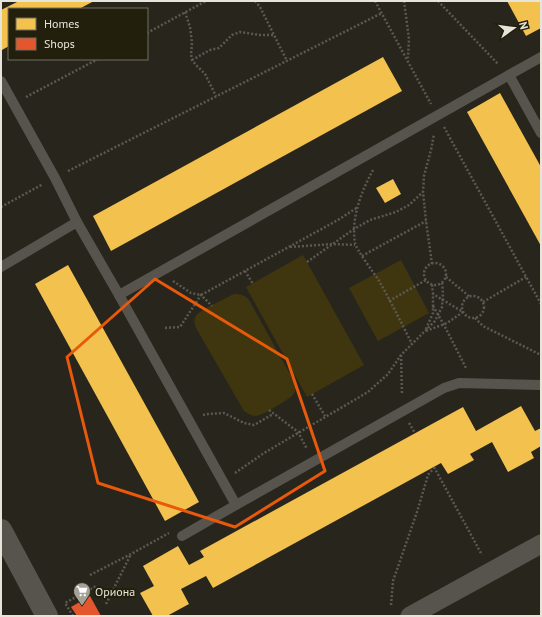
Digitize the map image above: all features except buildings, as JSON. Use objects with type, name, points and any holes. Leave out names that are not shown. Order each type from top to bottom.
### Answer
[{"type":"street","points":[[1,530],[47,616]]},
{"type":"street","points":[[410,616],[541,544]]},
{"type":"lane","points":[[119,295],[541,57]]},
{"type":"lane","points":[[509,75],[541,133]]},
{"type":"lane","points":[[1,81],[55,178],[77,222],[236,505]]},
{"type":"lane","points":[[1,267],[77,222]]},
{"type":"lane","points":[[182,536],[444,388],[459,383],[541,385]]},
{"type":"path","points":[[148,32],[206,1]]},
{"type":"path","points":[[255,1],[260,6],[287,61]]},
{"type":"path","points":[[375,1],[541,304]]},
{"type":"path","points":[[404,1],[409,39],[408,60]]},
{"type":"path","points":[[438,1],[509,75]]},
{"type":"path","points":[[185,12],[190,27],[192,60],[205,74],[216,96]]},
{"type":"path","points":[[1,207],[216,96],[382,13]]},
{"type":"path","points":[[192,60],[210,50],[219,48],[232,35],[240,32],[260,35],[275,35]]},
{"type":"path","points":[[14,104],[96,60]]},
{"type":"path","points":[[432,264],[423,192],[424,176],[438,116]]},
{"type":"path","points":[[375,166],[364,187],[358,207],[354,229],[355,245],[378,279],[412,344]]},
{"type":"path","points":[[307,262],[354,229],[370,220],[396,212],[409,205],[423,192]]},
{"type":"path","points":[[165,328],[180,326],[201,295],[338,220],[358,207]]},
{"type":"path","points":[[362,256],[426,221]]},
{"type":"path","points":[[288,247],[333,244],[355,245]]},
{"type":"path","points":[[446,277],[442,283],[436,285],[429,283],[425,277],[426,270],[432,264],[437,264],[443,267],[446,277],[470,297]]},
{"type":"path","points":[[245,271],[253,284]]},
{"type":"path","points":[[159,272],[192,293],[201,295],[212,306]]},
{"type":"path","points":[[483,302],[526,277]]},
{"type":"path","points":[[390,301],[426,280]]},
{"type":"path","points":[[223,482],[264,453],[368,392],[388,374],[402,355],[435,321],[442,307],[442,283]]},
{"type":"path","points":[[425,331],[433,313],[432,284]]},
{"type":"path","points":[[433,294],[463,312],[468,317],[475,318],[483,326],[541,355]]},
{"type":"path","points":[[463,312],[462,304],[467,298],[474,296],[477,297],[483,302],[484,305],[483,312],[475,318]]},
{"type":"path","points":[[433,306],[474,384]]},
{"type":"path","points":[[425,331],[444,325],[463,312]]},
{"type":"path","points":[[402,355],[402,411]]},
{"type":"path","points":[[312,394],[325,416]]},
{"type":"path","points":[[269,410],[298,432],[314,461]]},
{"type":"path","points":[[189,420],[208,414],[224,413],[244,424],[254,425],[273,414]]},
{"type":"path","points":[[391,605],[393,581],[428,475],[434,468],[482,555]]},
{"type":"path","points":[[90,575],[172,532]]},
{"type":"path","points":[[106,604],[131,554]]},
{"type":"path","points":[[73,616],[65,603],[96,586]]},
{"type":"highlighted area","points":[[155,279],[287,359],[325,471],[235,527],[98,483],[67,357]]},
{"type":"shaded area","points":[[303,255],[364,365],[307,397],[246,287]]},
{"type":"shaded area","points":[[401,260],[429,313],[378,341],[349,288]]},
{"type":"shaded area","points":[[234,294],[243,295],[249,300],[296,385],[294,394],[291,397],[268,411],[256,416],[244,411],[196,328],[194,321],[198,313]]},
{"type":"place","name":"Ориона","points":[[82,606]]}]
